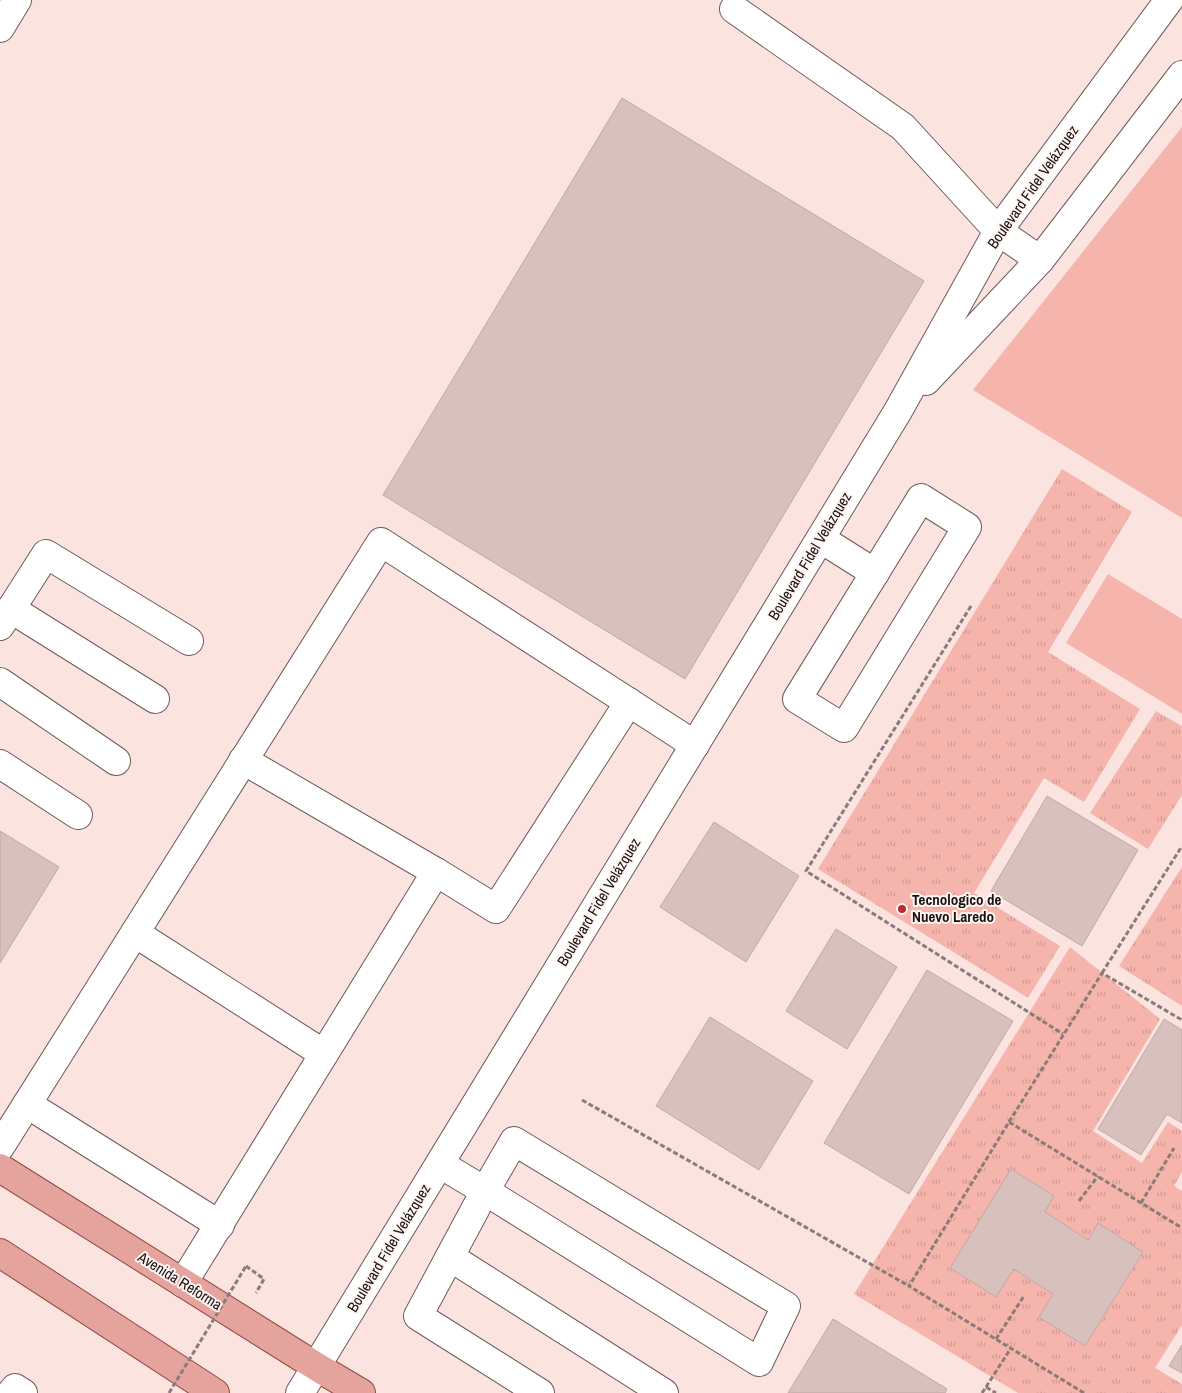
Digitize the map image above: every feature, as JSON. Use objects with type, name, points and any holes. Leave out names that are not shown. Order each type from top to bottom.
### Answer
[{"type":"main road","name":"Avenida Reforma","points":[[0,1168],[316,1367],[361,1393]]},
{"type":"main road","points":[[0,1253],[215,1393]]},
{"type":"street","points":[[0,28],[17,0]]},
{"type":"street","name":"Boulevard Fidel Velázquez","points":[[300,1393],[898,411],[998,231],[1169,0]]},
{"type":"street","points":[[734,9],[903,127],[998,231],[1040,260]]},
{"type":"street","name":"Boulevard Fidel Velázquez","points":[[898,411],[1040,260],[1182,75]]},
{"type":"street","points":[[921,498],[967,527],[844,728],[797,699],[875,572],[921,498]]},
{"type":"street","points":[[821,539],[875,572]]},
{"type":"street","points":[[0,1147],[381,542],[695,745]]},
{"type":"street","points":[[155,699],[6,617],[46,554],[189,640]]},
{"type":"street","points":[[0,682],[116,761]]},
{"type":"street","points":[[244,760],[496,909],[629,702]]},
{"type":"street","points":[[0,764],[78,816]]},
{"type":"street","points":[[183,1282],[220,1225],[436,872]]},
{"type":"street","points":[[135,933],[324,1054]]},
{"type":"street","points":[[27,1104],[220,1225]]},
{"type":"street","points":[[440,1164],[484,1191],[759,1362],[786,1306],[514,1141],[484,1191],[418,1316],[540,1393]]},
{"type":"street","points":[[450,1257],[664,1393]]},
{"type":"street","points":[[11,1393],[15,1388],[23,1393]]},
{"type":"path","points":[[971,606],[806,871],[1063,1034]]},
{"type":"path","points":[[909,1286],[1063,1034],[1182,846]]},
{"type":"path","points":[[1102,973],[1182,1020]]},
{"type":"path","points":[[582,1100],[909,1286],[1084,1393]]},
{"type":"path","points":[[1009,1122],[1182,1228]]},
{"type":"path","points":[[1141,1203],[1174,1148]]},
{"type":"path","points":[[1079,1201],[1098,1176]]},
{"type":"path","points":[[169,1393],[246,1266],[264,1279],[256,1293]]},
{"type":"path","points":[[996,1339],[1024,1296]]},
{"type":"path","points":[[982,1393],[1011,1348]]},
{"type":"path","points":[[986,1387],[996,1393]]},
{"type":"green space","points":[[1182,127],[1182,518],[973,390]]},
{"type":"green space","points":[[1062,469],[1132,512],[1048,652],[1140,709],[1084,802],[1044,778],[974,893],[1060,946],[1028,998],[818,869]]},
{"type":"green space","points":[[1108,574],[1182,619],[1182,714],[1066,643]]},
{"type":"green space","points":[[1156,711],[1182,726],[1182,795],[1148,849],[1090,813]]},
{"type":"green space","points":[[1182,867],[1182,1006],[1119,966]]},
{"type":"green space","points":[[1070,947],[1160,1019],[1093,1131],[1142,1163],[1168,1122],[1182,1131],[1182,1172],[1174,1186],[1182,1191],[1182,1325],[1155,1368],[1182,1384],[1182,1393],[1018,1393],[854,1294]]},
{"type":"building","points":[[622,98],[924,281],[685,679],[383,495]]},
{"type":"building","points":[[1047,796],[1138,850],[1082,946],[991,891]]},
{"type":"building","points":[[714,822],[799,876],[746,962],[660,907]]},
{"type":"building","points":[[0,831],[59,867],[0,963]]},
{"type":"building","points":[[836,929],[897,967],[847,1049],[786,1011]]},
{"type":"building","points":[[927,970],[1013,1021],[909,1194],[824,1143]]},
{"type":"building","points":[[710,1017],[813,1081],[759,1170],[656,1106]]},
{"type":"building","points":[[1164,1019],[1182,1030],[1182,1123],[1167,1114],[1141,1155],[1098,1129]]},
{"type":"building","points":[[1011,1169],[1054,1196],[1045,1212],[1088,1240],[1098,1223],[1143,1252],[1085,1346],[1039,1317],[1053,1294],[1014,1269],[996,1297],[950,1268]]},
{"type":"building","points":[[833,1319],[947,1389],[945,1393],[788,1393]]},
{"type":"building","points":[[1182,1345],[1182,1373],[1169,1366]]},
{"type":"place","name":"Tecnologico de Nuevo Laredo","points":[[902,909]]}]
